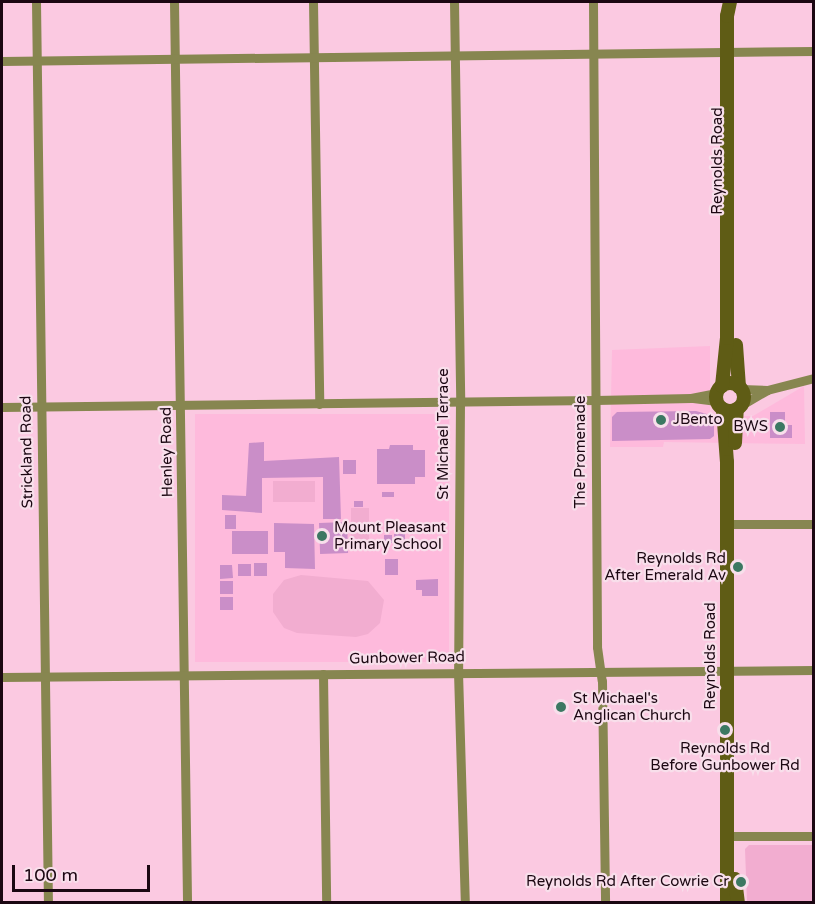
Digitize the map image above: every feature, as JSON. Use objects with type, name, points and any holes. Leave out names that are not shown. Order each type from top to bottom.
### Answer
[{"type":"main road","name":"Reynolds Road","points":[[730,4],[732,339],[735,369],[740,388],[731,524]]},
{"type":"main road","name":"Reynolds Road","points":[[727,903],[731,836],[731,524],[727,428],[720,397],[732,339]]},
{"type":"main road","points":[[720,397],[740,388]]},
{"type":"main road","points":[[720,397],[740,406]]},
{"type":"main road","name":"Reynolds Road","points":[[731,836],[738,903]]},
{"type":"street","name":"Strickland Road","points":[[36,2],[48,903]]},
{"type":"street","name":"Henley Road","points":[[174,2],[188,903]]},
{"type":"street","points":[[314,2],[319,404]]},
{"type":"street","name":"St Michael Terrace","points":[[454,2],[460,402],[458,672],[465,903]]},
{"type":"street","name":"The Promenade","points":[[593,2],[598,669],[605,903]]},
{"type":"street","points":[[2,61],[813,51]]},
{"type":"street","points":[[740,406],[767,390],[813,378]]},
{"type":"street","points":[[740,388],[767,390]]},
{"type":"street","points":[[2,407],[720,397]]},
{"type":"street","points":[[731,524],[813,524]]},
{"type":"street","name":"Gunbower Road","points":[[2,677],[598,669],[813,670]]},
{"type":"street","points":[[322,674],[326,903]]},
{"type":"street","points":[[731,836],[813,836]]},
{"type":"shaded area","points":[[710,346],[710,412],[714,416],[753,416],[804,386],[805,444],[664,442],[663,447],[610,447],[612,350]]},
{"type":"shaded area","name":"Mount Pleasant Primary School","points":[[195,414],[449,414],[449,662],[195,662]]},
{"type":"shaded area","points":[[273,481],[315,481],[315,502],[273,502]]},
{"type":"shaded area","points":[[351,508],[369,508],[369,547],[351,547]]},
{"type":"shaded area","points":[[301,575],[368,581],[384,600],[380,623],[368,634],[356,637],[297,633],[284,628],[273,612],[273,594],[284,580]]},
{"type":"shaded area","points":[[749,845],[813,845],[813,902],[747,902],[745,849]]},
{"type":"building","points":[[696,411],[714,416],[714,436],[710,439],[612,441],[612,417],[617,412]]},
{"type":"building","points":[[770,412],[785,412],[785,425],[792,425],[792,438],[770,438]]},
{"type":"building","points":[[264,442],[264,461],[339,457],[341,519],[323,519],[323,477],[262,478],[262,513],[222,510],[222,495],[246,496],[249,443]]},
{"type":"building","points":[[390,445],[413,445],[413,450],[425,450],[425,477],[415,477],[415,484],[377,484],[377,449],[389,449]]},
{"type":"building","points":[[343,460],[356,460],[356,474],[343,474]]},
{"type":"building","points":[[382,492],[394,492],[394,497],[382,497]]},
{"type":"building","points":[[354,501],[363,501],[363,507],[354,507]]},
{"type":"building","points":[[225,515],[236,515],[236,529],[225,529]]},
{"type":"building","points":[[347,522],[348,553],[320,554],[319,523]]},
{"type":"building","points":[[274,523],[314,524],[315,569],[285,568],[285,552],[274,552]]},
{"type":"building","points":[[232,531],[268,531],[268,554],[232,554]]},
{"type":"building","points":[[394,534],[405,534],[405,543],[394,543]]},
{"type":"building","points":[[384,535],[392,535],[392,543],[384,543]]},
{"type":"building","points":[[385,559],[398,559],[398,575],[385,575]]},
{"type":"building","points":[[254,563],[267,563],[267,576],[254,576]]},
{"type":"building","points":[[238,564],[251,564],[251,576],[238,576]]},
{"type":"building","points":[[220,565],[232,565],[233,578],[220,579]]},
{"type":"building","points":[[438,579],[438,596],[422,596],[422,590],[416,590],[416,580]]},
{"type":"building","points":[[220,581],[233,581],[233,594],[220,594]]},
{"type":"building","points":[[220,597],[233,597],[233,610],[220,610]]},
{"type":"place","name":"JBento","points":[[661,420]]},
{"type":"place","name":"BWS","points":[[780,427]]},
{"type":"place","name":"Mount Pleasant Primary School","points":[[322,536]]},
{"type":"place","name":"Reynolds Rd After Emerald Av","points":[[738,567]]},
{"type":"place","name":"St Michael's Anglican Church","points":[[561,707]]},
{"type":"place","name":"Reynolds Rd Before Gunbower Rd","points":[[725,730]]},
{"type":"place","name":"Reynolds Rd After Cowrie Cr","points":[[741,882]]}]
